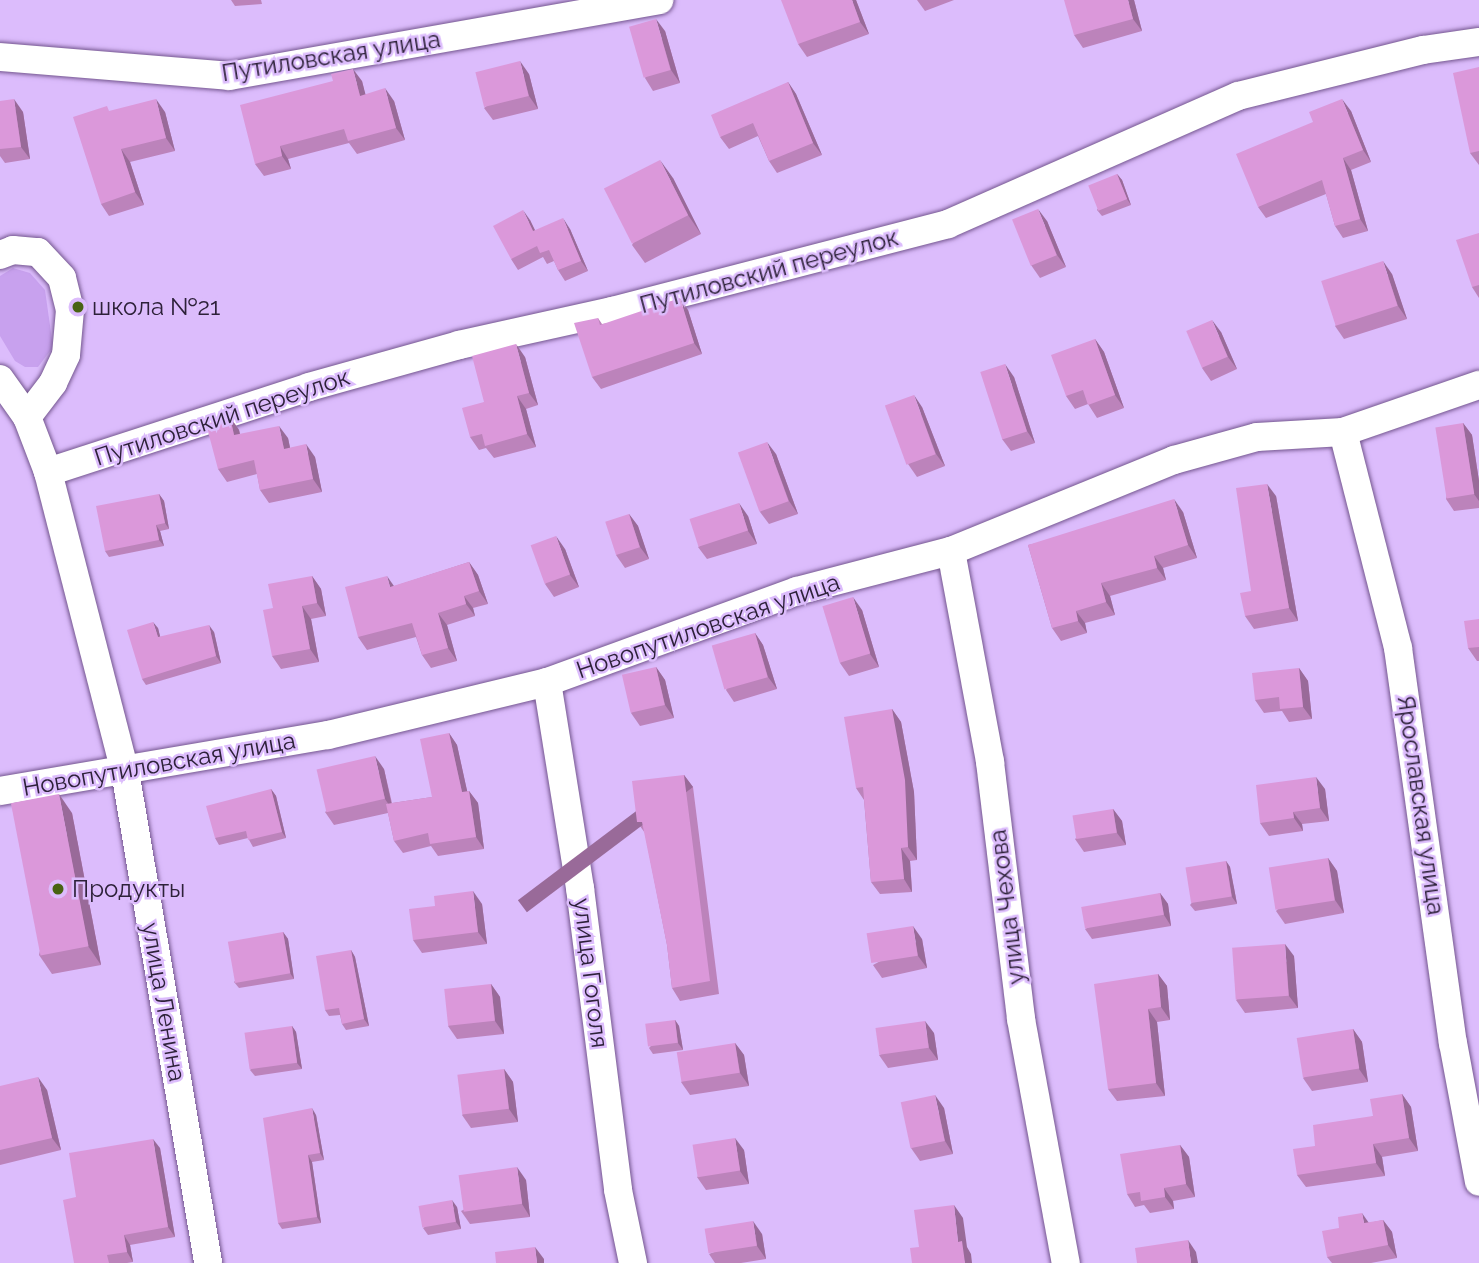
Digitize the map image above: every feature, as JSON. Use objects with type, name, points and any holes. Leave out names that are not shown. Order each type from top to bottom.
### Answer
[{"type":"street","name":"Путиловская улица","points":[[0,57],[229,76],[659,0]]},
{"type":"street","name":"Путиловский переулок","points":[[48,472],[309,387],[459,345],[612,311],[948,224],[1238,96],[1423,50],[1479,42]]},
{"type":"street","points":[[0,255],[13,250],[38,252],[62,278],[70,310],[66,355],[53,383],[27,418]]},
{"type":"street","name":"улица Ленина","points":[[0,379],[27,418],[48,472],[125,771],[208,1263]]},
{"type":"street","name":"Новопутиловская улица","points":[[0,791],[328,735],[547,682],[797,591],[951,551],[1174,460],[1257,437],[1343,432],[1479,385]]},
{"type":"street","name":"Ярославская улица","points":[[1343,432],[1398,648],[1453,1043],[1479,1182]]},
{"type":"street","name":"улица Чехова","points":[[951,551],[990,762],[1021,1019],[1066,1263]]},
{"type":"street","name":"улица Гоголя","points":[[547,682],[580,888],[618,1190],[634,1263]]},
{"type":"shaded area","points":[[13,268],[30,273],[45,290],[53,347],[38,367],[25,367],[15,361],[0,336],[0,276]]},
{"type":"building","points":[[781,0],[852,0],[860,22],[798,44]]},
{"type":"building","points":[[1064,0],[1128,0],[1133,19],[1074,35]]},
{"type":"building","points":[[656,19],[671,70],[644,78],[629,27]]},
{"type":"building","points":[[520,61],[529,96],[484,107],[475,72]]},
{"type":"building","points":[[1479,67],[1479,151],[1470,153],[1453,73]]},
{"type":"building","points":[[353,69],[360,96],[385,88],[396,128],[348,141],[344,129],[280,146],[282,156],[255,164],[240,105],[333,81],[331,74]]},
{"type":"building","points":[[788,82],[813,143],[769,161],[753,123],[720,137],[711,115]]},
{"type":"building","points":[[14,99],[21,147],[0,149],[0,101]]},
{"type":"building","points":[[156,99],[166,138],[121,149],[135,192],[101,204],[73,117],[107,106],[109,111]]},
{"type":"building","points":[[1342,99],[1363,150],[1343,158],[1360,219],[1335,226],[1322,180],[1258,207],[1236,154],[1313,122],[1309,112]]},
{"type":"building","points":[[660,160],[688,215],[632,244],[604,189]]},
{"type":"building","points":[[1117,174],[1127,199],[1098,211],[1088,186]]},
{"type":"building","points":[[1038,209],[1057,255],[1031,266],[1012,219]]},
{"type":"building","points":[[523,210],[533,231],[563,218],[581,261],[558,270],[549,250],[540,253],[537,246],[511,259],[493,226]]},
{"type":"building","points":[[1479,233],[1479,285],[1472,287],[1456,240]]},
{"type":"building","points":[[1383,261],[1398,306],[1336,326],[1321,281]]},
{"type":"building","points":[[680,298],[694,343],[592,377],[574,323],[598,318],[600,325]]},
{"type":"building","points":[[1212,320],[1228,357],[1202,368],[1186,331]]},
{"type":"building","points":[[1095,339],[1115,395],[1088,405],[1083,390],[1066,396],[1051,355]]},
{"type":"building","points":[[516,344],[529,393],[517,396],[527,434],[485,446],[482,434],[470,437],[462,408],[484,402],[472,356]]},
{"type":"building","points":[[1005,364],[1027,432],[1002,440],[980,372]]},
{"type":"building","points":[[914,395],[936,454],[906,465],[885,406]]},
{"type":"building","points":[[230,417],[234,435],[279,426],[284,449],[306,444],[313,479],[260,490],[254,460],[218,469],[206,424]]},
{"type":"building","points":[[1463,423],[1474,494],[1447,498],[1435,427]]},
{"type":"building","points":[[767,442],[789,501],[759,512],[738,453]]},
{"type":"building","points":[[1267,484],[1289,608],[1245,616],[1240,593],[1251,591],[1236,488]]},
{"type":"building","points":[[159,494],[165,523],[156,525],[159,540],[105,551],[96,506]]},
{"type":"building","points":[[1174,499],[1188,545],[1154,556],[1157,568],[1101,583],[1106,602],[1076,611],[1078,621],[1052,628],[1028,545]]},
{"type":"building","points":[[739,503],[748,531],[699,547],[690,519]]},
{"type":"building","points":[[629,514],[640,547],[616,555],[605,522]]},
{"type":"building","points":[[556,536],[570,575],[545,584],[531,545]]},
{"type":"building","points":[[469,562],[479,591],[464,596],[466,604],[438,613],[448,648],[422,655],[412,623],[358,637],[345,587],[387,576],[390,587]]},
{"type":"building","points":[[312,576],[317,603],[302,606],[310,649],[272,656],[263,610],[273,608],[268,584]]},
{"type":"building","points":[[853,597],[870,653],[840,663],[822,606]]},
{"type":"building","points":[[1479,619],[1479,647],[1468,648],[1464,621]]},
{"type":"building","points":[[153,622],[158,637],[209,625],[216,656],[142,679],[127,630]]},
{"type":"building","points":[[755,633],[768,677],[724,690],[712,645]]},
{"type":"building","points":[[656,667],[665,705],[631,713],[622,675]]},
{"type":"building","points":[[1299,668],[1303,707],[1280,709],[1279,697],[1255,700],[1252,673]]},
{"type":"building","points":[[892,709],[905,780],[908,847],[901,848],[904,879],[871,882],[863,787],[856,788],[844,717]]},
{"type":"building","points":[[449,733],[462,792],[469,791],[476,837],[430,844],[428,833],[394,841],[386,804],[432,797],[420,739]]},
{"type":"building","points":[[375,756],[385,799],[326,812],[317,769]]},
{"type":"building","points":[[684,775],[710,981],[672,988],[667,945],[642,822],[637,822],[632,781]]},
{"type":"building","points":[[1316,777],[1320,808],[1293,812],[1294,818],[1260,823],[1256,785]]},
{"type":"building","points":[[271,789],[282,832],[248,840],[246,831],[215,838],[206,806]]},
{"type":"building","points":[[59,794],[89,946],[40,956],[11,803]]},
{"type":"building","points":[[1113,809],[1117,833],[1076,839],[1073,815]]},
{"type":"building","points":[[1328,858],[1335,900],[1275,910],[1269,867]]},
{"type":"building","points":[[1226,861],[1232,897],[1191,903],[1186,867]]},
{"type":"building","points":[[473,891],[478,932],[413,940],[409,909],[435,906],[434,896]]},
{"type":"building","points":[[1160,893],[1164,915],[1085,929],[1081,907]]},
{"type":"building","points":[[913,926],[918,956],[871,963],[867,933]]},
{"type":"building","points":[[283,932],[290,973],[235,983],[228,942]]},
{"type":"building","points":[[1285,944],[1289,996],[1236,1000],[1232,948]]},
{"type":"building","points":[[351,950],[364,1019],[342,1024],[339,1008],[325,1010],[316,956]]},
{"type":"building","points":[[1158,974],[1161,1007],[1148,1009],[1156,1083],[1108,1089],[1094,984]]},
{"type":"building","points":[[491,984],[495,1021],[448,1026],[444,989]]},
{"type":"building","points":[[675,1020],[678,1043],[648,1046],[645,1024]]},
{"type":"building","points":[[925,1021],[929,1048],[879,1055],[875,1028]]},
{"type":"building","points":[[292,1026],[297,1063],[250,1069],[244,1033]]},
{"type":"building","points":[[1353,1029],[1359,1069],[1303,1077],[1297,1038]]},
{"type":"building","points":[[735,1043],[740,1073],[681,1082],[677,1052]]},
{"type":"building","points":[[504,1069],[509,1109],[462,1114],[457,1075]]},
{"type":"building","points":[[38,1077],[52,1138],[0,1150],[0,1086]]},
{"type":"building","points":[[1402,1094],[1409,1138],[1373,1144],[1376,1163],[1297,1175],[1293,1149],[1315,1146],[1313,1125],[1373,1116],[1370,1099]]},
{"type":"building","points":[[935,1095],[945,1141],[911,1148],[901,1102]]},
{"type":"building","points":[[312,1108],[320,1153],[308,1155],[317,1217],[278,1223],[263,1118]]},
{"type":"building","points":[[735,1138],[740,1171],[698,1177],[693,1145]]},
{"type":"building","points":[[153,1139],[168,1227],[124,1235],[127,1252],[107,1255],[109,1263],[74,1263],[63,1200],[76,1197],[69,1153]]},
{"type":"building","points":[[1180,1145],[1186,1184],[1164,1188],[1165,1197],[1141,1201],[1140,1192],[1127,1194],[1120,1154]]},
{"type":"building","points":[[517,1167],[522,1204],[464,1212],[459,1175]]},
{"type":"building","points":[[452,1200],[456,1222],[422,1228],[419,1206]]},
{"type":"building","points":[[954,1205],[958,1242],[962,1241],[965,1263],[912,1263],[910,1248],[919,1247],[914,1210]]},
{"type":"building","points":[[1362,1213],[1364,1223],[1383,1220],[1388,1245],[1327,1257],[1322,1231],[1339,1228],[1338,1217]]},
{"type":"building","points":[[753,1221],[757,1246],[709,1253],[705,1229]]},
{"type":"building","points":[[1188,1240],[1191,1263],[1137,1263],[1135,1248]]},
{"type":"building","points":[[535,1247],[537,1263],[496,1263],[495,1252]]},
{"type":"place","name":"школа №21","points":[[78,307]]},
{"type":"place","name":"Продукты","points":[[58,889]]}]
